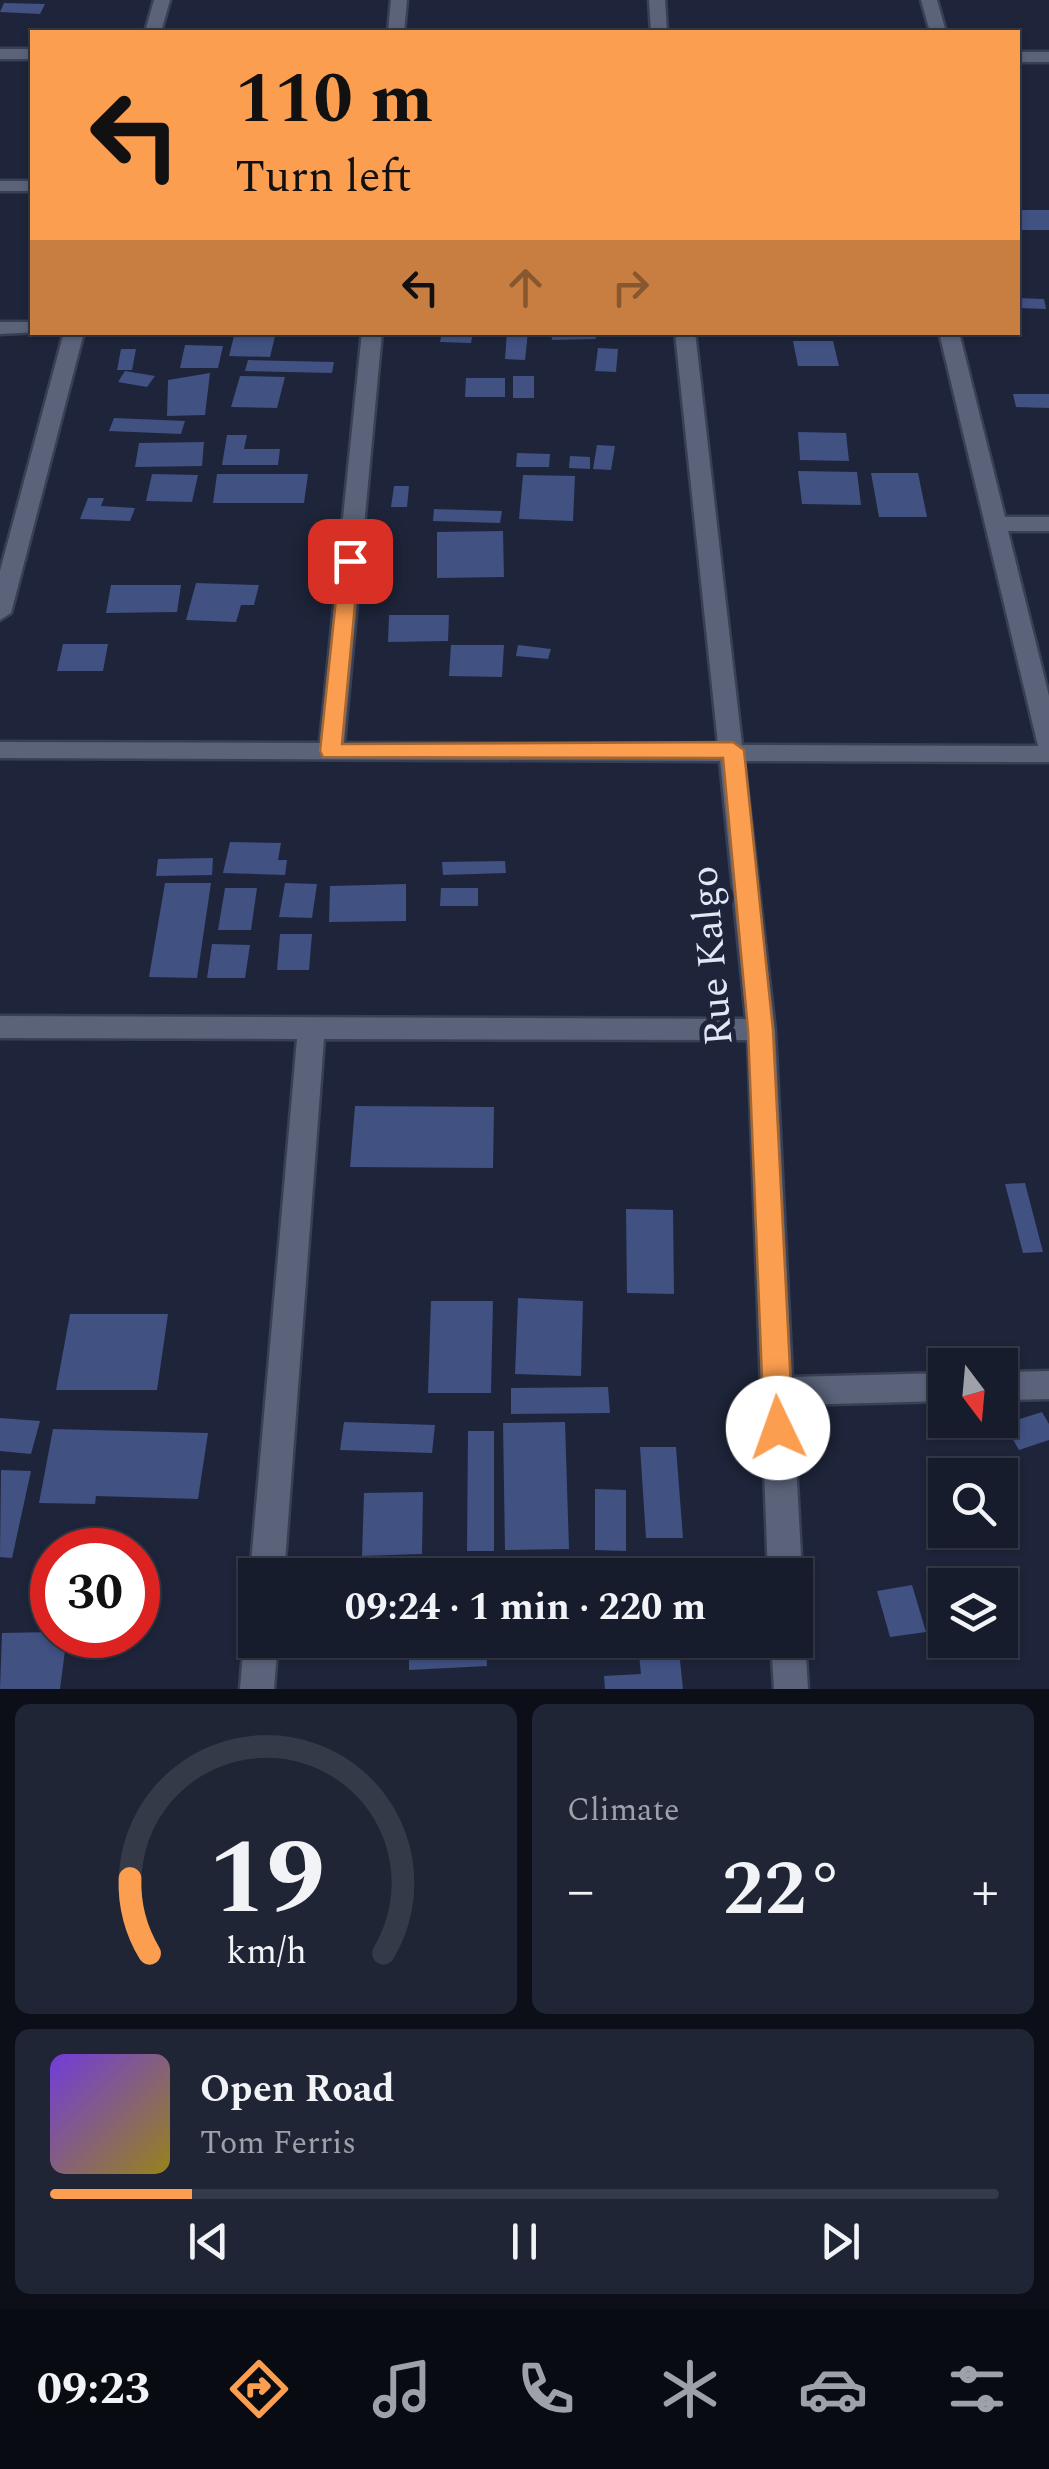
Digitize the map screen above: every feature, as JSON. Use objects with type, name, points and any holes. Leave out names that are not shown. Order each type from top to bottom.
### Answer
[{"type":"street","points":[[154,30],[162,0]]},
{"type":"street","points":[[396,30],[399,0]]},
{"type":"street","points":[[656,0],[659,30]]},
{"type":"street","points":[[929,0],[937,30]]},
{"type":"street","points":[[0,54],[30,54]]},
{"type":"street","points":[[1020,57],[1049,57]]},
{"type":"street","points":[[0,186],[30,186]]},
{"type":"street","points":[[0,328],[30,328]]},
{"type":"street","points":[[0,613],[73,335]]},
{"type":"street","points":[[331,751],[372,335]]},
{"type":"street","name":"Rue Kalgo","points":[[685,335],[761,1030],[784,1558]]},
{"type":"street","points":[[950,335],[1049,744]]},
{"type":"street","points":[[996,524],[1049,524]]},
{"type":"street","points":[[0,750],[1049,754]]},
{"type":"street","points":[[0,1027],[761,1030]]},
{"type":"street","points":[[268,1558],[311,1028]]},
{"type":"street","points":[[1018,1386],[1049,1386]]},
{"type":"street","points":[[776,1391],[928,1388]]},
{"type":"street","points":[[258,1689],[261,1658]]},
{"type":"street","points":[[789,1658],[790,1689]]},
{"type":"building","points":[[4,3],[45,4],[40,14],[0,12]]},
{"type":"building","points":[[1020,210],[1049,210],[1049,230],[1020,230]]},
{"type":"building","points":[[1020,298],[1044,299],[1046,309],[1020,308]]},
{"type":"building","points":[[234,335],[275,335],[270,357],[229,356]]},
{"type":"building","points":[[441,335],[472,335],[471,343],[440,342]]},
{"type":"building","points":[[507,335],[528,335],[525,360],[505,359]]},
{"type":"building","points":[[551,335],[595,335],[596,339],[552,340]]},
{"type":"building","points":[[793,341],[833,341],[839,366],[798,366]]},
{"type":"building","points":[[185,345],[223,346],[218,368],[180,368]]},
{"type":"building","points":[[598,348],[618,349],[616,372],[595,371]]},
{"type":"building","points":[[121,349],[136,349],[132,370],[117,370]]},
{"type":"building","points":[[248,360],[334,362],[332,373],[245,371]]},
{"type":"building","points":[[125,371],[155,376],[147,387],[118,382]]},
{"type":"building","points":[[210,373],[205,415],[167,416],[168,380]]},
{"type":"building","points":[[240,376],[285,377],[277,408],[231,407]]},
{"type":"building","points":[[513,376],[534,376],[534,398],[513,398]]},
{"type":"building","points":[[466,378],[505,378],[505,397],[465,397]]},
{"type":"building","points":[[1013,394],[1049,394],[1049,408],[1016,407]]},
{"type":"building","points":[[114,418],[185,421],[181,434],[109,431]]},
{"type":"building","points":[[798,432],[846,433],[849,461],[800,460]]},
{"type":"building","points":[[227,435],[247,435],[244,449],[280,449],[278,465],[222,465]]},
{"type":"building","points":[[204,442],[202,466],[135,467],[139,443]]},
{"type":"building","points":[[597,445],[615,446],[611,470],[593,469]]},
{"type":"building","points":[[517,453],[550,454],[549,467],[516,467]]},
{"type":"building","points":[[570,456],[590,457],[590,469],[569,468]]},
{"type":"building","points":[[798,471],[857,472],[861,505],[802,504]]},
{"type":"building","points":[[871,473],[918,473],[927,517],[879,517]]},
{"type":"building","points":[[152,474],[198,475],[192,502],[146,501]]},
{"type":"building","points":[[217,474],[308,474],[304,503],[213,503]]},
{"type":"building","points":[[523,475],[575,476],[573,521],[519,519]]},
{"type":"building","points":[[394,486],[409,486],[407,507],[391,507]]},
{"type":"building","points":[[88,498],[104,498],[101,506],[135,508],[130,521],[80,519]]},
{"type":"building","points":[[434,509],[502,511],[500,523],[433,521]]},
{"type":"building","points":[[503,531],[504,577],[437,578],[437,532]]},
{"type":"building","points":[[196,583],[259,585],[254,605],[241,605],[236,622],[186,620]]},
{"type":"building","points":[[111,585],[181,585],[177,612],[106,613]]},
{"type":"building","points":[[389,615],[449,615],[448,641],[388,642]]},
{"type":"building","points":[[63,644],[108,644],[103,671],[57,671]]},
{"type":"building","points":[[451,645],[504,645],[502,677],[449,676]]},
{"type":"building","points":[[518,645],[551,649],[548,659],[516,656]]},
{"type":"building","points":[[230,842],[281,843],[278,860],[287,860],[285,875],[223,873]]},
{"type":"building","points":[[213,858],[212,875],[156,876],[158,859]]},
{"type":"building","points":[[505,861],[506,873],[443,875],[442,862]]},
{"type":"building","points":[[165,883],[211,883],[197,978],[149,977]]},
{"type":"building","points":[[285,883],[317,884],[312,918],[279,917]]},
{"type":"building","points":[[406,884],[406,921],[329,922],[330,886]]},
{"type":"building","points":[[225,888],[257,888],[251,930],[218,930]]},
{"type":"building","points":[[441,888],[478,888],[478,906],[440,906]]},
{"type":"building","points":[[280,934],[312,934],[309,970],[277,970]]},
{"type":"building","points":[[212,944],[250,945],[245,978],[207,978]]},
{"type":"building","points":[[355,1106],[494,1107],[493,1168],[350,1167]]},
{"type":"building","points":[[1025,1183],[1043,1252],[1023,1253],[1005,1184]]},
{"type":"building","points":[[626,1209],[673,1210],[674,1294],[627,1293]]},
{"type":"building","points":[[518,1298],[583,1301],[581,1376],[515,1374]]},
{"type":"building","points":[[431,1301],[493,1301],[491,1393],[428,1393]]},
{"type":"building","points":[[70,1314],[168,1314],[157,1390],[56,1390]]},
{"type":"building","points":[[608,1387],[610,1413],[511,1414],[511,1388]]},
{"type":"building","points":[[1042,1412],[1049,1424],[1049,1440],[1019,1450],[1012,1438],[1018,1438],[1018,1420]]},
{"type":"building","points":[[0,1418],[40,1421],[31,1454],[0,1451]]},
{"type":"building","points":[[344,1422],[435,1425],[432,1453],[340,1450]]},
{"type":"building","points":[[565,1422],[569,1549],[505,1550],[503,1423]]},
{"type":"building","points":[[53,1429],[208,1433],[198,1499],[96,1496],[95,1504],[39,1503]]},
{"type":"building","points":[[468,1431],[494,1431],[494,1551],[467,1551]]},
{"type":"building","points":[[640,1447],[676,1447],[683,1538],[646,1538]]},
{"type":"building","points":[[1,1470],[31,1471],[12,1558],[0,1557]]},
{"type":"building","points":[[595,1489],[626,1490],[626,1551],[595,1550]]},
{"type":"building","points":[[423,1492],[422,1554],[362,1556],[364,1493]]},
{"type":"building","points":[[912,1585],[926,1632],[890,1637],[877,1591]]},
{"type":"building","points":[[30,1632],[30,1658],[64,1658],[60,1689],[0,1689],[2,1633]]},
{"type":"building","points":[[409,1658],[487,1658],[487,1666],[409,1670]]},
{"type":"building","points":[[639,1658],[680,1658],[683,1689],[605,1689],[604,1676],[641,1674]]},
{"type":"route","points":[[350,561],[331,751],[733,750],[761,1030],[778,1428]]}]
